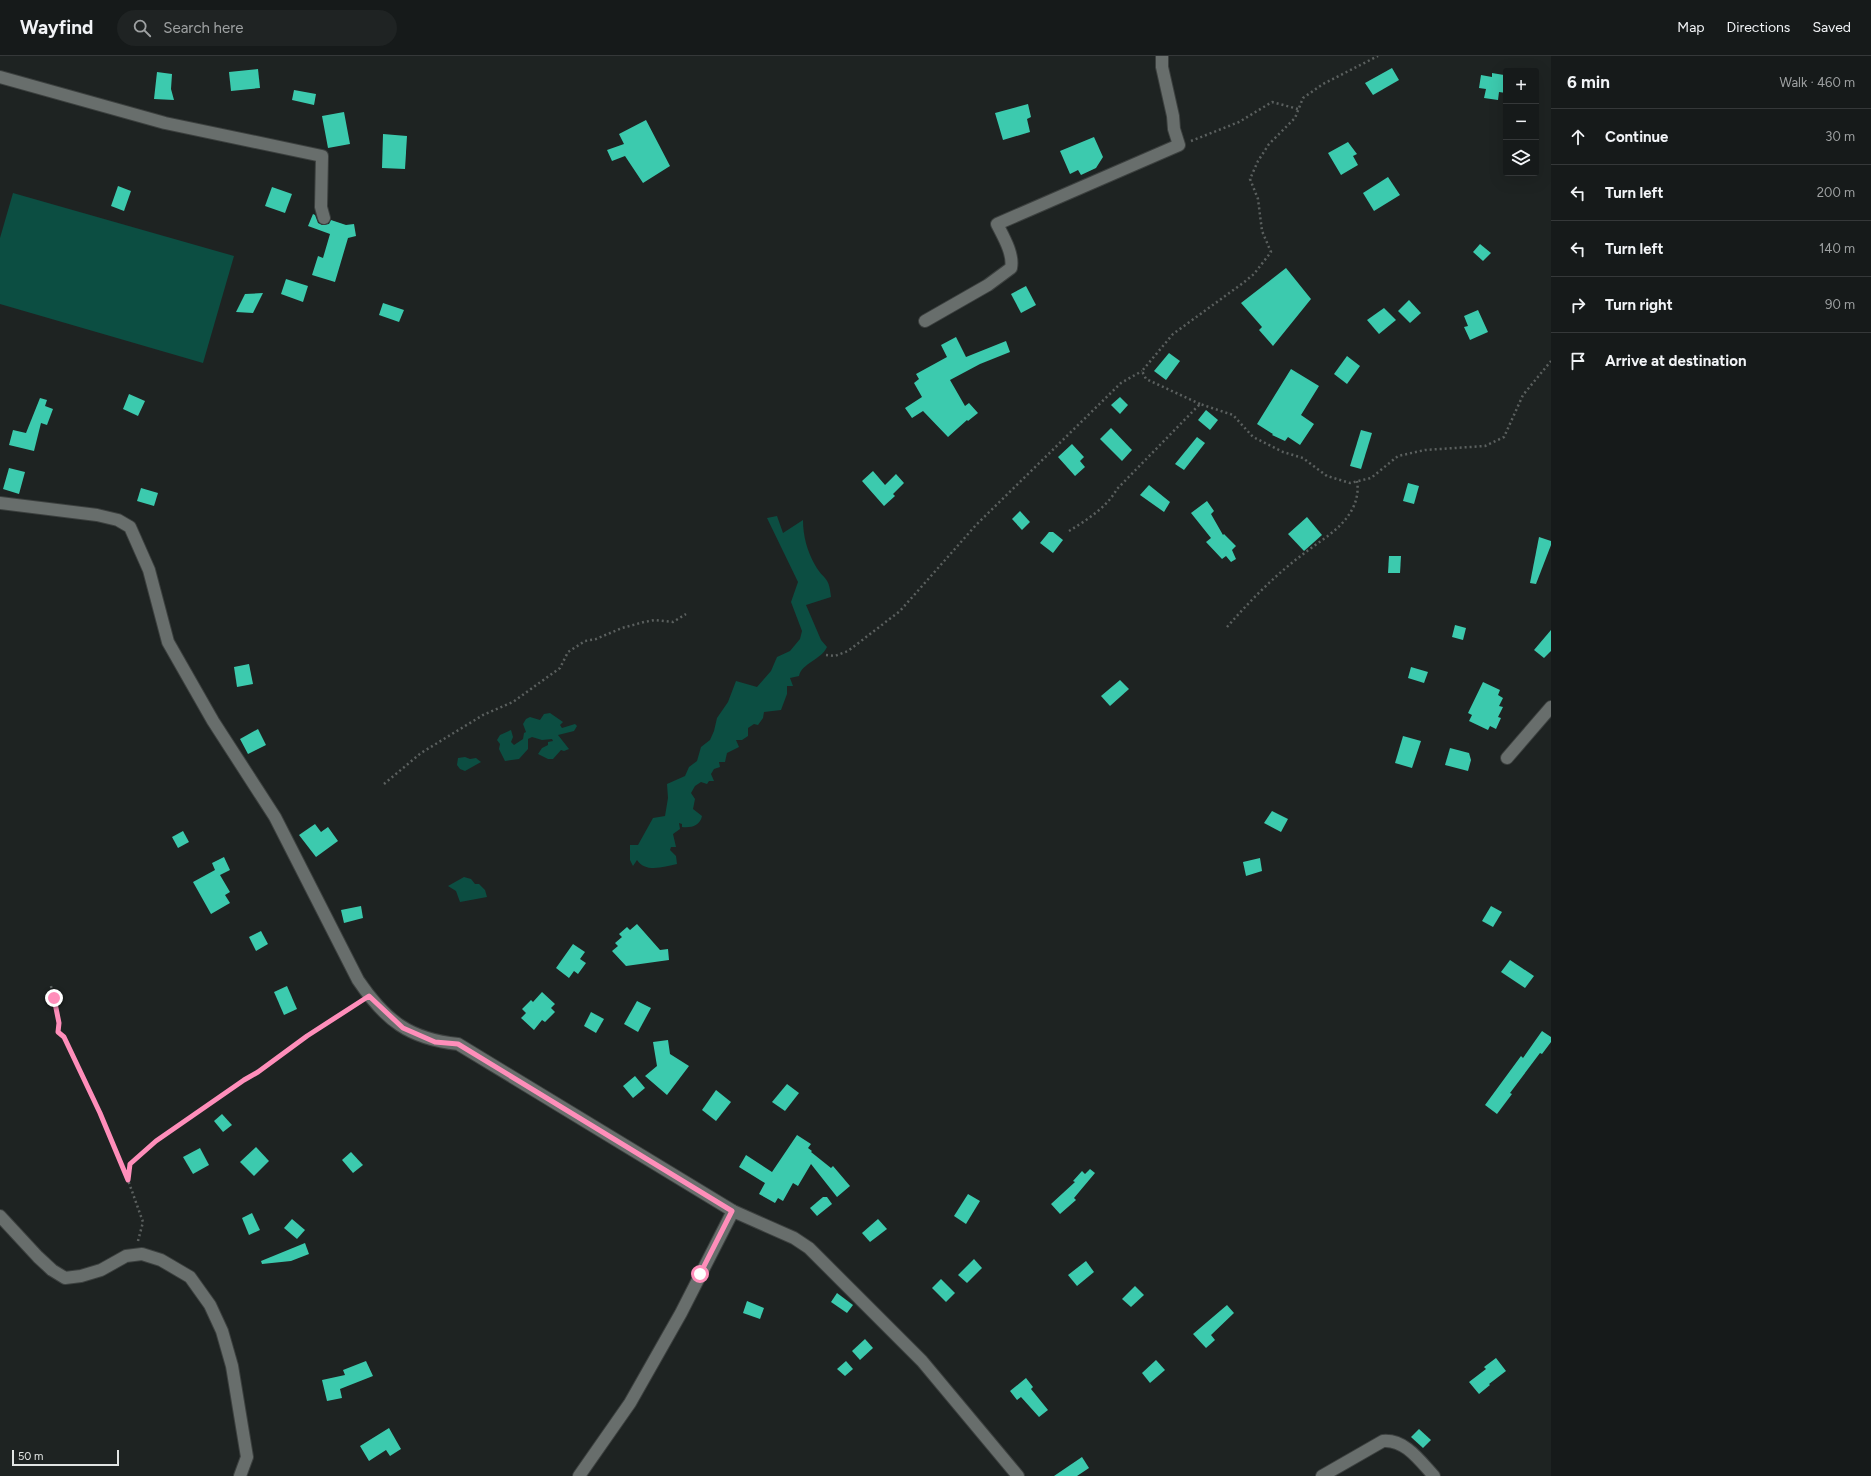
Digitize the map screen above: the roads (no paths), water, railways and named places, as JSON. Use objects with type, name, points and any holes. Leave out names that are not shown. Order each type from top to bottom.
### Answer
[{"type":"street","points":[[925,322],[988,285],[1011,268],[1012,260],[997,224],[1179,145],[1174,129],[1173,116],[1162,67],[1162,56]]},
{"type":"street","points":[[0,77],[164,123],[322,156],[322,207],[324,218]]},
{"type":"street","points":[[0,503],[96,515],[118,520],[130,527],[149,570],[168,642],[213,721],[275,817],[330,927],[358,980],[369,996],[403,1028],[435,1042],[458,1044],[732,1211],[794,1238],[810,1248],[922,1361],[1018,1476]]},
{"type":"street","points":[[1507,758],[1551,707]]},
{"type":"street","points":[[579,1476],[630,1403],[681,1313],[732,1211]]},
{"type":"street","points":[[0,1216],[38,1257],[52,1270],[65,1278],[81,1276],[101,1270],[126,1256],[142,1254],[161,1260],[190,1276],[210,1306],[222,1330],[232,1366],[247,1457],[240,1476]]},
{"type":"street","points":[[1322,1476],[1383,1441],[1392,1440],[1412,1453],[1434,1476]]}]
